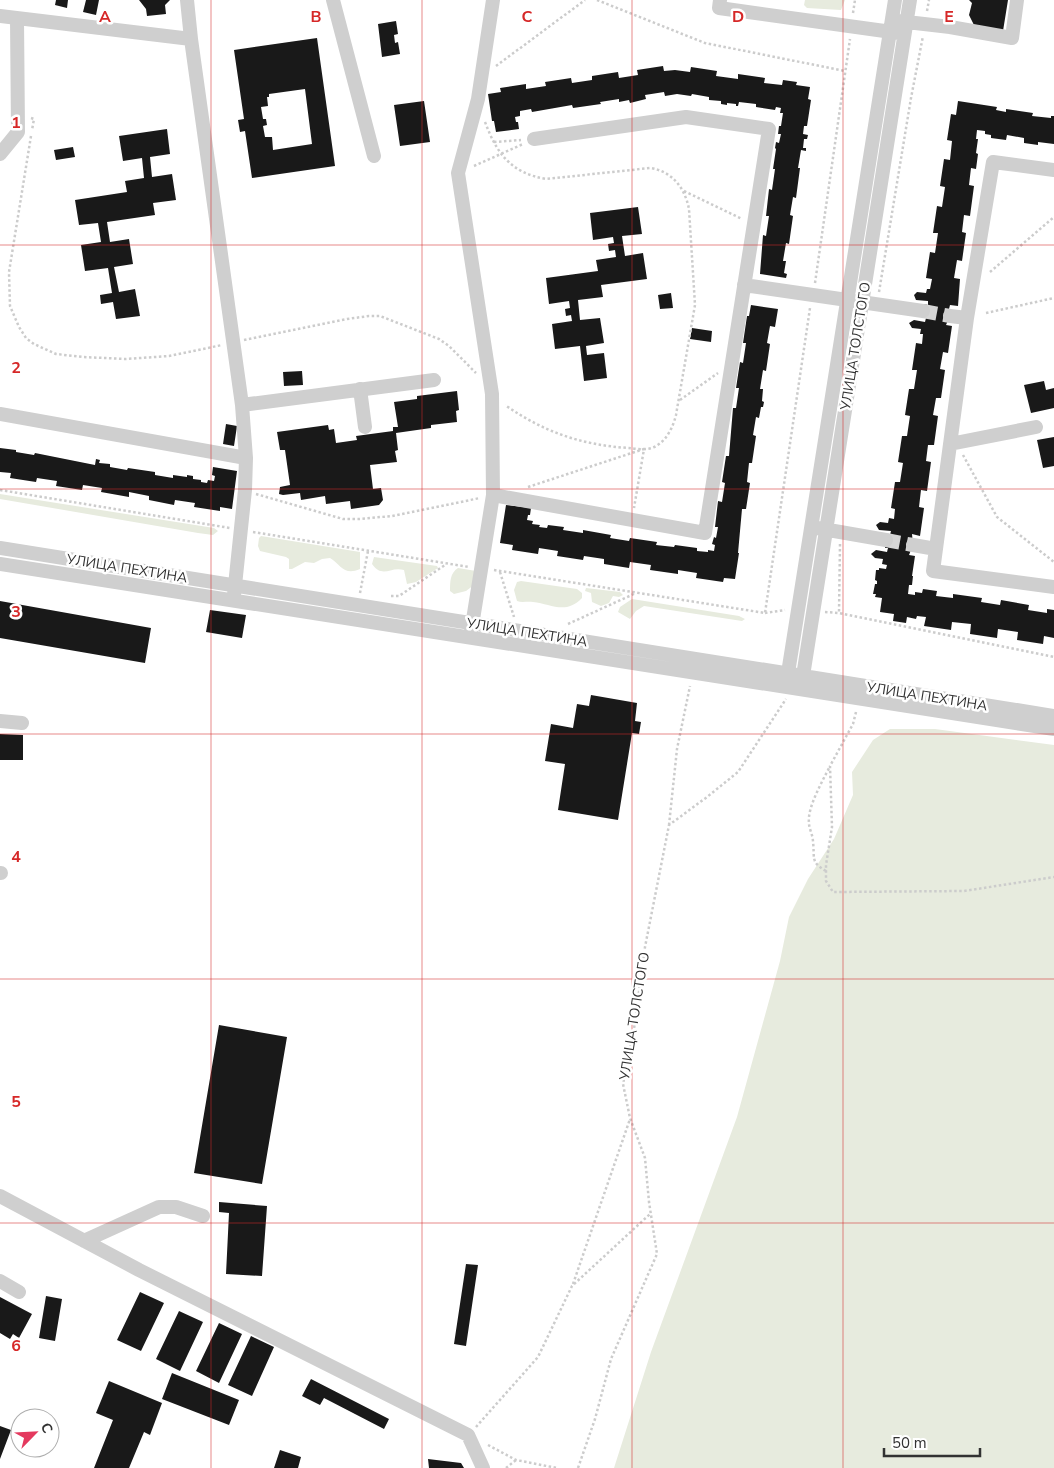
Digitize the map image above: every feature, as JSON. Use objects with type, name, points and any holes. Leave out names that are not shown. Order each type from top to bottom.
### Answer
[{"type":"street","points":[[187,0],[242,404],[246,458],[245,490],[233,601]]},
{"type":"street","points":[[333,0],[374,156]]},
{"type":"street","points":[[470,638],[481,568],[496,497],[492,394],[458,173],[478,99],[493,0]]},
{"type":"street","points":[[720,0],[719,8],[851,27],[898,27],[925,24],[1012,38],[1017,0]]},
{"type":"street","name":"УЛИЦА ТОЛСТОГО","points":[[803,676],[833,531],[898,27],[896,0]]},
{"type":"street","name":"УЛИЦА ТОЛСТОГО","points":[[793,688],[788,673],[848,300],[898,27],[910,0]]},
{"type":"street","points":[[0,16],[191,39]]},
{"type":"street","points":[[0,154],[18,132],[17,19]]},
{"type":"street","points":[[496,497],[705,533],[769,129],[686,117],[534,139]]},
{"type":"street","points":[[1054,170],[993,162],[967,318],[955,448],[933,571],[1054,587]]},
{"type":"street","points":[[744,285],[923,311]]},
{"type":"street","points":[[950,316],[967,318]]},
{"type":"street","points":[[242,404],[434,380]]},
{"type":"street","points":[[360,389],[365,427]]},
{"type":"street","points":[[0,414],[246,458]]},
{"type":"street","points":[[955,448],[1036,427]]},
{"type":"street","points":[[811,527],[886,540]]},
{"type":"street","points":[[913,545],[936,549]]},
{"type":"street","name":"УЛИЦА ПЕХТИНА","points":[[0,548],[1054,716]]},
{"type":"street","name":"УЛИЦА ПЕХТИНА","points":[[0,564],[1054,728]]},
{"type":"street","points":[[793,688],[803,676]]},
{"type":"street","points":[[0,721],[22,723]]},
{"type":"street","points":[[0,1196],[84,1241],[468,1436],[483,1468]]},
{"type":"street","points":[[84,1241],[159,1207],[176,1207],[203,1216]]},
{"type":"street","points":[[0,1281],[19,1292]]},
{"type":"path","points":[[481,77],[585,0]]},
{"type":"path","points":[[597,0],[704,43],[845,71]]},
{"type":"path","points":[[0,490],[446,564],[765,613],[855,0]]},
{"type":"path","points":[[877,304],[929,0]]},
{"type":"path","points":[[245,490],[343,519],[392,516],[482,497],[496,497],[655,447],[673,427],[695,305],[689,209],[687,197],[683,190],[675,180],[659,169],[650,168],[546,178],[530,176],[518,171],[494,142],[478,99]]},
{"type":"path","points":[[17,112],[34,119],[9,272],[10,306],[19,327],[26,338],[34,344],[56,354],[83,357],[126,359],[170,356],[347,319],[380,316],[439,339],[469,366],[500,402],[520,416],[550,432],[580,442],[617,448],[644,449]]},
{"type":"path","points":[[494,142],[534,139]]},
{"type":"path","points":[[458,173],[534,139]]},
{"type":"path","points":[[683,190],[754,224]]},
{"type":"path","points":[[990,272],[1054,217]]},
{"type":"path","points":[[986,313],[1054,298]]},
{"type":"path","points":[[679,401],[732,364]]},
{"type":"path","points":[[955,448],[997,517],[1054,562]]},
{"type":"path","points":[[632,519],[644,449]]},
{"type":"path","points":[[833,531],[839,613],[1054,657]]},
{"type":"path","points":[[360,594],[368,551]]},
{"type":"path","points":[[389,596],[399,596],[446,564]]},
{"type":"path","points":[[564,626],[638,593]]},
{"type":"path","name":"УЛИЦА ТОЛСТОГО","points":[[578,1468],[595,1418],[611,1359],[657,1254],[650,1214],[645,1158],[630,1118],[622,1084],[634,1029],[645,947],[668,825],[677,749],[693,672]]},
{"type":"path","points":[[668,825],[738,772],[793,688]]},
{"type":"path","points":[[826,871],[813,860],[813,834],[808,823],[811,807],[830,766],[853,724],[860,698]]},
{"type":"path","points":[[830,766],[832,827],[826,881],[833,892],[964,891],[1054,877]]},
{"type":"path","points":[[557,1468],[516,1460],[468,1436],[538,1357],[572,1286],[630,1118]]},
{"type":"path","points":[[572,1286],[650,1214]]},
{"type":"path","points":[[506,1468],[516,1460]]},
{"type":"shaded area","points":[[805,0],[845,0],[841,10],[807,8],[804,5]]},
{"type":"shaded area","points":[[0,494],[214,528],[218,531],[213,535],[198,533],[0,499]]},
{"type":"shaded area","points":[[261,536],[360,552],[360,569],[350,571],[343,569],[330,558],[314,563],[305,562],[289,569],[289,559],[286,557],[260,551],[258,546]]},
{"type":"shaded area","points":[[374,557],[437,566],[438,568],[416,582],[407,584],[404,570],[380,571],[372,564]]},
{"type":"shaded area","points":[[458,568],[476,571],[474,585],[466,591],[454,594],[450,591],[450,581],[453,572]]},
{"type":"shaded area","points":[[517,582],[577,589],[582,593],[582,598],[570,606],[564,607],[533,602],[519,602],[514,590]]},
{"type":"shaded area","points":[[586,588],[620,592],[623,595],[619,597],[613,596],[609,603],[601,606],[592,602],[591,593],[585,591]]},
{"type":"shaded area","points":[[632,599],[739,616],[745,619],[742,621],[644,606],[636,611],[630,619],[618,612],[620,607]]},
{"type":"shaded area","points":[[890,729],[935,729],[1054,745],[1054,1468],[614,1468],[651,1352],[737,1117],[780,961],[789,917],[808,879],[834,839],[853,795],[852,772],[873,740]]},
{"type":"building","points":[[56,0],[68,0],[67,8],[55,5]]},
{"type":"building","points":[[86,0],[99,0],[96,15],[83,12]]},
{"type":"building","points":[[139,0],[170,0],[165,5],[166,14],[147,16],[146,9]]},
{"type":"building","points":[[969,0],[1008,0],[1003,31],[975,27],[969,15],[972,3]]},
{"type":"building","points":[[396,21],[398,34],[394,35],[395,43],[398,42],[400,54],[382,57],[378,24]]},
{"type":"building","points":[[317,38],[335,166],[252,178],[245,131],[240,132],[238,120],[244,119],[234,50]],"holes":[[[305,89],[312,144],[273,150],[272,137],[265,137],[263,126],[267,125],[266,119],[263,119],[261,107],[268,106],[267,97],[269,97],[269,94]]]},
{"type":"building","points":[[663,66],[664,71],[690,72],[691,67],[717,71],[716,76],[738,79],[738,74],[765,78],[764,83],[782,85],[783,80],[797,82],[796,85],[810,87],[808,99],[811,100],[807,126],[804,126],[803,134],[808,135],[807,139],[804,139],[803,148],[806,148],[806,151],[801,150],[796,198],[793,197],[790,215],[793,216],[789,244],[786,243],[783,261],[786,261],[784,273],[787,274],[786,278],[760,274],[763,235],[766,236],[769,216],[766,216],[769,189],[772,190],[775,169],[773,169],[775,148],[776,142],[779,143],[781,134],[778,134],[783,113],[780,113],[781,108],[776,107],[775,110],[756,107],[756,104],[739,102],[738,106],[727,103],[727,105],[721,104],[721,101],[709,100],[709,97],[692,94],[691,96],[677,94],[665,96],[664,92],[645,95],[646,99],[630,103],[629,100],[619,102],[619,99],[573,108],[572,105],[532,112],[531,109],[520,111],[520,116],[515,117],[519,129],[496,132],[494,121],[492,121],[488,94],[501,92],[500,88],[526,84],[526,89],[546,86],[545,82],[571,78],[572,83],[592,80],[592,76],[618,72],[619,78],[638,75],[637,70]]},
{"type":"building","points":[[424,101],[430,142],[400,146],[394,105]]},
{"type":"building","points":[[958,101],[997,107],[996,110],[1006,112],[1006,109],[1033,113],[1032,116],[1051,118],[1051,116],[1054,116],[1054,144],[1038,142],[1038,145],[1024,143],[1024,138],[1007,135],[1006,140],[991,138],[991,135],[985,134],[985,131],[977,130],[976,153],[978,154],[976,169],[971,168],[969,185],[974,186],[970,216],[964,215],[962,232],[966,233],[962,261],[957,260],[954,278],[960,279],[958,306],[950,305],[950,316],[946,325],[952,326],[948,353],[943,352],[940,369],[945,370],[941,398],[936,398],[933,415],[938,416],[934,445],[928,445],[926,461],[931,462],[927,491],[921,490],[919,507],[924,508],[920,536],[912,534],[913,545],[909,555],[915,556],[912,585],[909,585],[908,594],[922,593],[923,589],[937,591],[936,596],[953,598],[953,594],[982,598],[981,602],[1000,605],[1001,600],[1029,605],[1028,610],[1047,613],[1047,609],[1054,610],[1054,638],[1044,636],[1043,644],[1017,640],[1018,632],[998,629],[997,638],[970,634],[971,624],[952,622],[951,630],[924,626],[926,617],[917,616],[916,619],[907,617],[906,623],[893,621],[894,614],[880,612],[882,598],[875,597],[876,594],[873,594],[875,584],[877,584],[875,580],[876,570],[879,570],[879,568],[886,569],[887,565],[882,564],[883,559],[875,558],[871,554],[876,550],[887,552],[888,548],[885,548],[887,534],[890,535],[891,531],[879,530],[876,525],[880,522],[888,523],[889,518],[894,519],[895,509],[891,508],[895,482],[900,482],[903,463],[898,462],[902,436],[907,436],[910,416],[905,415],[909,389],[914,389],[917,370],[912,370],[916,343],[922,344],[923,334],[920,334],[921,329],[912,328],[909,323],[914,320],[925,322],[926,318],[922,318],[924,304],[928,305],[928,301],[916,300],[914,295],[917,292],[926,293],[927,289],[930,289],[932,279],[926,278],[930,252],[935,253],[938,233],[933,233],[937,206],[942,207],[945,187],[940,186],[944,159],[950,160],[952,141],[947,140],[951,114],[956,115]]},
{"type":"building","points":[[167,129],[170,154],[150,157],[152,177],[172,174],[176,200],[153,203],[155,215],[107,222],[110,242],[129,239],[133,264],[114,267],[119,292],[135,289],[140,316],[116,319],[113,302],[101,304],[100,295],[112,293],[108,268],[85,271],[81,245],[101,242],[98,223],[79,225],[75,200],[127,192],[125,181],[144,178],[142,158],[123,161],[119,136]]},
{"type":"building","points":[[73,147],[75,157],[56,160],[54,150]]},
{"type":"building","points":[[638,207],[642,234],[622,236],[625,256],[643,253],[647,279],[601,285],[603,297],[578,300],[580,320],[600,318],[604,343],[586,346],[587,355],[604,353],[607,378],[584,381],[580,346],[555,349],[552,324],[572,321],[571,315],[566,316],[565,309],[570,308],[569,301],[549,304],[546,278],[598,271],[596,260],[616,257],[615,250],[609,251],[608,244],[614,243],[613,237],[593,240],[590,213]]},
{"type":"building","points":[[671,293],[673,308],[660,309],[658,295]]},
{"type":"building","points":[[751,305],[778,309],[775,327],[770,326],[767,343],[770,344],[766,371],[763,370],[760,389],[763,389],[762,401],[764,402],[759,418],[756,417],[753,435],[756,436],[752,463],[749,463],[747,482],[750,483],[746,509],[742,509],[735,579],[724,578],[723,582],[696,578],[697,573],[678,570],[678,574],[650,570],[651,565],[630,562],[629,568],[604,564],[604,559],[584,556],[583,560],[557,556],[558,551],[539,548],[538,554],[512,550],[513,545],[500,543],[506,505],[531,508],[527,520],[533,521],[532,524],[540,525],[539,527],[547,528],[548,525],[564,527],[563,530],[583,533],[583,530],[611,535],[610,538],[629,541],[630,538],[657,542],[656,545],[674,547],[675,545],[697,548],[697,551],[714,551],[715,545],[712,544],[714,537],[716,538],[718,527],[715,527],[718,501],[722,502],[725,483],[722,482],[726,456],[729,456],[733,408],[736,408],[739,388],[736,388],[740,362],[743,363],[746,343],[743,343],[747,316],[749,316]]},
{"type":"building","points":[[692,328],[712,331],[711,342],[690,339]]},
{"type":"building","points":[[302,371],[303,385],[284,386],[283,372]]},
{"type":"building","points":[[1044,381],[1046,390],[1054,388],[1054,408],[1031,413],[1024,385]]},
{"type":"building","points":[[457,391],[459,410],[456,411],[457,422],[431,425],[431,428],[396,433],[398,450],[395,451],[397,462],[370,465],[373,489],[381,488],[383,500],[379,505],[351,509],[350,501],[326,504],[325,496],[301,500],[300,493],[279,494],[280,487],[290,485],[285,450],[280,450],[277,432],[328,425],[329,430],[334,429],[336,443],[357,440],[356,436],[393,431],[393,427],[398,427],[394,402],[417,399],[417,396]]},
{"type":"building","points":[[226,424],[237,426],[234,446],[223,444]]},
{"type":"building","points":[[1054,437],[1054,466],[1043,468],[1037,440]]},
{"type":"building","points":[[0,448],[95,465],[96,459],[100,460],[99,463],[110,464],[110,467],[155,472],[155,475],[173,478],[173,475],[187,477],[187,475],[207,483],[208,480],[214,481],[215,476],[212,475],[213,467],[237,471],[232,509],[220,507],[220,511],[194,507],[195,503],[175,500],[174,505],[149,500],[149,496],[129,492],[129,497],[101,492],[102,488],[83,485],[82,490],[56,486],[57,481],[37,478],[36,482],[10,478],[11,473],[0,472]]},
{"type":"building","points":[[0,601],[151,628],[145,663],[0,638]]},
{"type":"building","points":[[210,610],[246,615],[242,638],[206,632]]},
{"type":"building","points":[[591,695],[637,703],[635,721],[641,722],[639,734],[632,733],[618,820],[558,810],[565,764],[545,761],[551,724],[573,728],[577,704],[589,706]]},
{"type":"building","points":[[0,734],[23,735],[23,760],[0,760]]},
{"type":"building","points":[[219,1025],[287,1037],[262,1184],[194,1173]]},
{"type":"building","points":[[219,1202],[267,1206],[262,1276],[226,1274],[229,1213],[219,1212]]},
{"type":"building","points":[[466,1264],[478,1265],[466,1346],[454,1344]]},
{"type":"building","points":[[140,1292],[164,1303],[141,1351],[117,1340]]},
{"type":"building","points":[[46,1296],[62,1299],[55,1341],[39,1338]]},
{"type":"building","points":[[0,1297],[32,1314],[19,1338],[13,1334],[10,1339],[0,1333]]},
{"type":"building","points":[[179,1311],[203,1322],[180,1371],[156,1359]]},
{"type":"building","points":[[219,1323],[242,1334],[219,1383],[196,1371]]},
{"type":"building","points":[[251,1336],[274,1347],[252,1396],[228,1385]]},
{"type":"building","points":[[172,1373],[239,1400],[229,1425],[162,1399]]},
{"type":"building","points":[[311,1379],[389,1419],[384,1429],[324,1398],[320,1405],[302,1396]]},
{"type":"building","points":[[109,1381],[162,1403],[150,1435],[144,1432],[129,1468],[94,1468],[113,1420],[96,1413]]},
{"type":"building","points":[[0,1426],[10,1430],[10,1433],[0,1459]]},
{"type":"building","points":[[280,1450],[301,1457],[298,1468],[274,1468]]},
{"type":"building","points":[[428,1459],[461,1463],[464,1468],[429,1468]]},
{"type":"tunnel","points":[[923,311],[950,316]]},
{"type":"tunnel","points":[[886,540],[913,545]]}]
